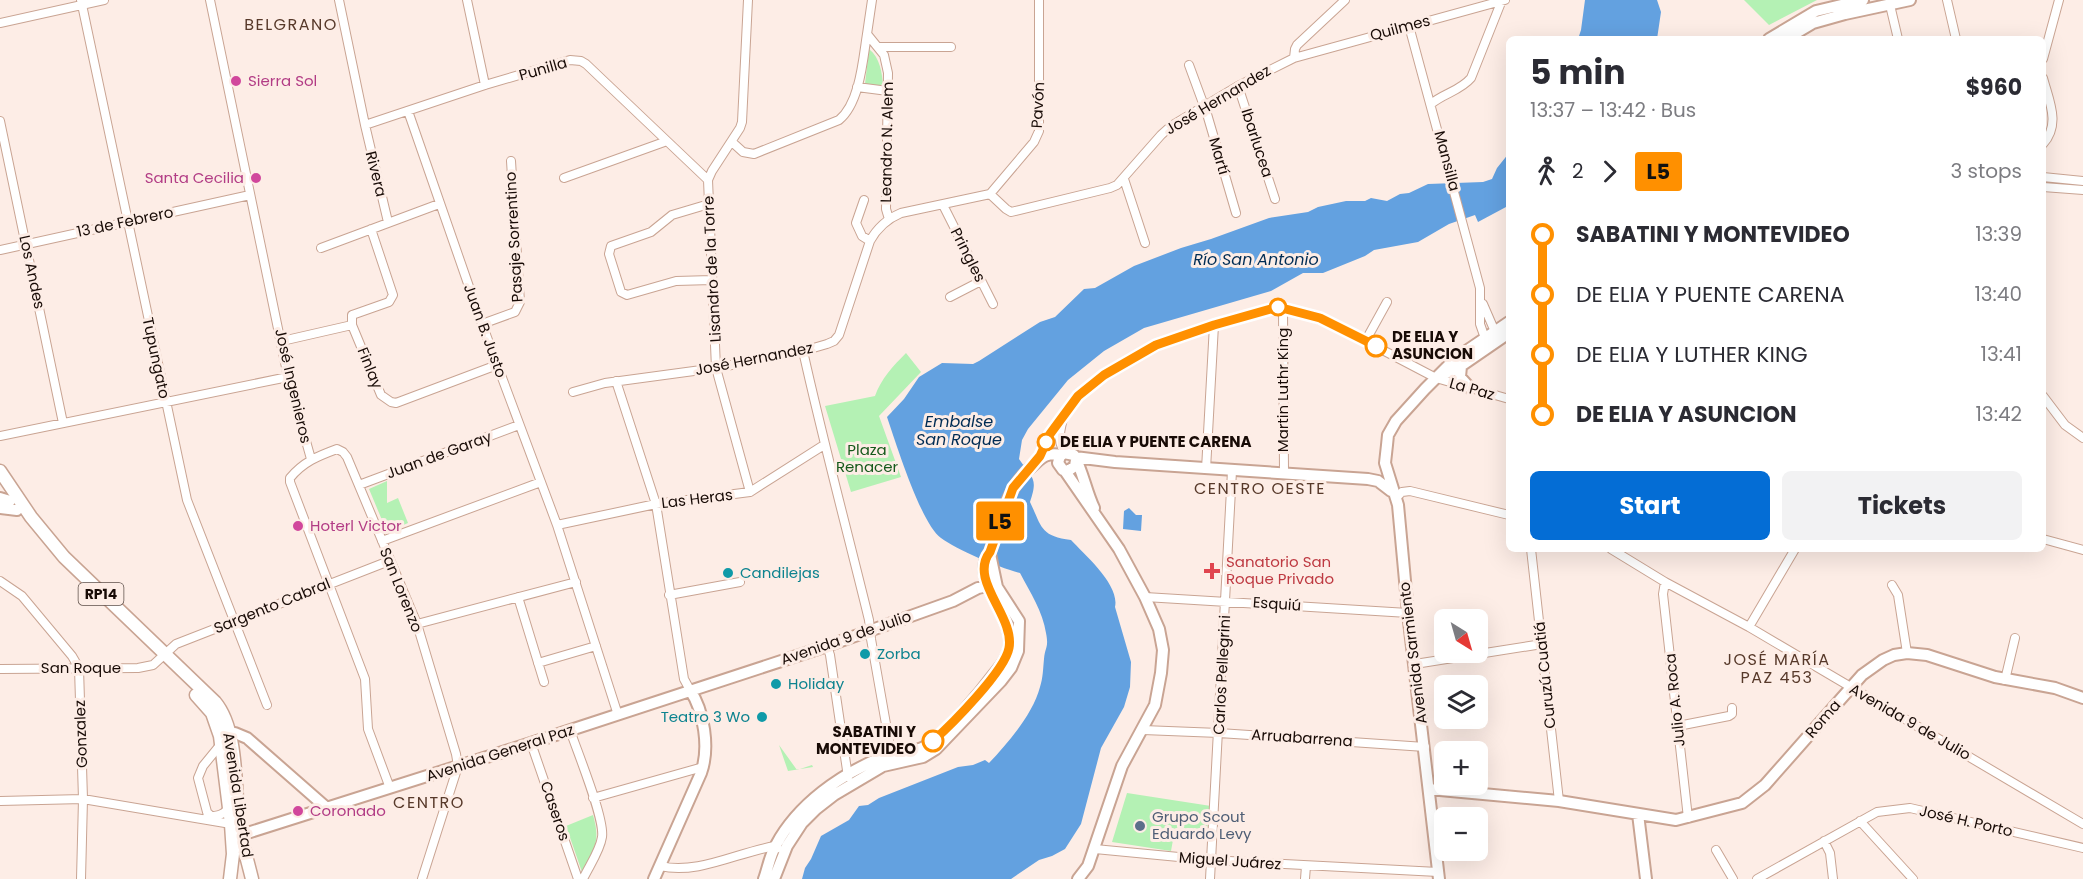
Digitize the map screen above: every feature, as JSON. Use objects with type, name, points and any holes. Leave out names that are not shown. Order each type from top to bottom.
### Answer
[{"type":"main road","points":[[1774,36],[1816,11],[1863,0]]},
{"type":"main road","points":[[1791,36],[1813,23],[1910,0]]},
{"type":"main road","points":[[1436,378],[1461,366],[1506,325]]},
{"type":"main road","points":[[1368,479],[1379,474],[1385,463],[1391,429],[1425,388],[1456,358],[1491,338],[1506,334]]},
{"type":"main road","points":[[1461,366],[1460,377],[1470,388]]},
{"type":"main road","points":[[973,591],[1013,488],[1020,477],[1043,456],[1064,460],[1368,479],[1385,484],[1396,498]]},
{"type":"main road","points":[[1064,460],[1145,597],[1159,629],[1163,657],[1157,697],[1143,730],[1122,766],[1095,849],[1082,877]]},
{"type":"main road","name":"Avenida Sarmiento","points":[[1385,463],[1396,498],[1438,876]]},
{"type":"main road","name":"RP14","points":[[0,471],[42,531],[163,657],[208,708],[226,742]]},
{"type":"main road","name":"RP14","points":[[0,484],[7,504],[69,572],[215,702],[222,712]]},
{"type":"main road","points":[[7,504],[17,505],[32,525],[42,531]]},
{"type":"main road","points":[[764,879],[779,850],[809,816],[849,779],[932,742],[1002,664],[1009,649],[1009,634],[1001,611],[988,586],[984,571],[988,555]]},
{"type":"main road","points":[[892,758],[922,758],[936,749],[1011,668],[1018,651],[1019,621],[999,592],[988,555]]},
{"type":"main road","points":[[988,586],[999,592]]},
{"type":"main road","name":"Avenida 9 de Julio","points":[[690,690],[827,646],[988,586]]},
{"type":"main road","name":"Roma","points":[[1430,789],[1546,800],[1563,799],[1676,820],[1733,806],[1753,796],[1765,786],[1871,667],[1882,660],[1907,653],[1935,657],[2005,680],[2055,688],[2083,698]]},
{"type":"main road","points":[[654,879],[703,767],[705,753],[701,711],[690,690]]},
{"type":"main road","name":"Avenida General Paz","points":[[241,835],[328,809],[690,690]]},
{"type":"main road","points":[[222,712],[247,738],[328,809]]},
{"type":"main road","name":"Avenida Libertad","points":[[222,712],[227,724],[226,742],[233,854],[230,879]]},
{"type":"main road","points":[[226,742],[235,733],[247,738]]},
{"type":"main road","name":"Avenida Libertad","points":[[226,742],[237,781],[241,835],[252,879]]},
{"type":"main road","points":[[1638,814],[1646,879]]},
{"type":"main road","points":[[231,824],[241,835],[235,839],[233,854]]},
{"type":"main road","points":[[774,879],[779,850]]},
{"type":"street","points":[[0,23],[82,2],[104,0]]},
{"type":"street","name":"José Ingenieros","points":[[210,0],[288,377],[310,459],[296,470],[290,482],[365,679],[368,729],[390,788]]},
{"type":"street","points":[[339,0],[364,125],[408,111]]},
{"type":"street","points":[[467,0],[485,85]]},
{"type":"street","name":"Lisandro de la Torre","points":[[748,0],[742,122],[708,180],[716,368],[750,492]]},
{"type":"street","points":[[732,142],[743,152],[754,154],[839,120],[845,114],[857,87],[872,0]]},
{"type":"street","name":"Pavón","points":[[990,194],[1034,142],[1039,131],[1039,0]]},
{"type":"street","points":[[1294,58],[1294,49],[1297,45],[1345,0]]},
{"type":"street","points":[[1431,104],[1446,93],[1461,88],[1471,78],[1503,0]]},
{"type":"street","name":"Quilmes","points":[[1294,58],[1503,0]]},
{"type":"street","points":[[1947,0],[1955,36]]},
{"type":"street","points":[[2046,48],[2059,0]]},
{"type":"street","name":"Tupungato","points":[[82,2],[187,500],[267,705]]},
{"type":"street","points":[[1890,5],[1897,36]]},
{"type":"street","name":"Mansilla","points":[[1409,26],[1447,162],[1491,338]]},
{"type":"street","name":"Leandro N. Alem","points":[[867,34],[879,47],[887,66],[886,209],[889,219]]},
{"type":"street","points":[[879,47],[951,47]]},
{"type":"street","name":"José Hernandez","points":[[990,194],[1006,209],[1016,211],[1110,188],[1124,178],[1166,130],[1238,86],[1294,58]]},
{"type":"street","name":"Punilla","points":[[408,111],[570,60],[581,61],[708,180]]},
{"type":"street","name":"Martí","points":[[1189,66],[1204,106],[1236,213]]},
{"type":"street","name":"Ibarlucea","points":[[1238,86],[1275,199]]},
{"type":"street","points":[[857,87],[888,91]]},
{"type":"street","points":[[2046,90],[2054,122],[2052,132],[2046,140]]},
{"type":"street","name":"Juan B. Justo","points":[[408,111],[482,324],[557,525],[618,715]]},
{"type":"street","name":"Los Andes","points":[[0,120],[63,423]]},
{"type":"street","name":"Rivera","points":[[364,125],[388,222]]},
{"type":"street","points":[[564,178],[667,141]]},
{"type":"street","name":"Pasaje Sorrentino","points":[[482,324],[515,312],[520,302],[511,161]]},
{"type":"street","points":[[2046,177],[2083,181]]},
{"type":"street","points":[[1124,178],[1145,243]]},
{"type":"street","points":[[2046,187],[2083,190]]},
{"type":"street","points":[[889,219],[901,213],[990,194]]},
{"type":"street","name":"13 de Febrero","points":[[0,250],[250,195]]},
{"type":"street","points":[[864,200],[856,223],[862,236],[870,241]]},
{"type":"street","points":[[321,248],[439,204]]},
{"type":"street","points":[[709,204],[672,215],[651,232],[611,246],[609,254],[621,292],[625,295],[630,296],[676,281],[712,280]]},
{"type":"street","name":"Pringles","points":[[943,205],[993,304]]},
{"type":"street","name":"José Hernandez","points":[[573,392],[616,381],[716,368],[827,345],[838,335],[870,241],[877,230],[889,219]]},
{"type":"street","points":[[282,341],[352,325],[352,315],[389,302],[393,295],[371,229]]},
{"type":"street","points":[[950,297],[981,281]]},
{"type":"street","name":"Mansilla","points":[[1480,297],[1480,324],[1491,338]]},
{"type":"street","points":[[1366,340],[1387,302]]},
{"type":"street","points":[[1034,464],[1044,449],[1048,437],[1064,414],[1085,390],[1104,375],[1156,345],[1270,308],[1283,308]]},
{"type":"street","name":"La Paz","points":[[1283,308],[1320,318],[1436,378],[1506,398]]},
{"type":"street","name":"Martin Luthr King","points":[[1283,308],[1284,473]]},
{"type":"street","name":"Finlay","points":[[352,325],[381,396],[391,402],[396,403],[497,365]]},
{"type":"street","points":[[1206,469],[1214,325]]},
{"type":"street","points":[[803,351],[870,629],[892,758]]},
{"type":"street","points":[[0,436],[288,377]]},
{"type":"street","points":[[616,381],[656,504],[684,679],[690,690]]},
{"type":"street","points":[[2046,400],[2065,425],[2083,438]]},
{"type":"street","points":[[1064,414],[1059,438],[1064,460]]},
{"type":"street","name":"Juan de Garay","points":[[359,485],[519,425]]},
{"type":"street","points":[[1048,437],[1049,446],[1064,460]]},
{"type":"street","name":"Las Heras","points":[[557,525],[656,504],[750,492],[824,445]]},
{"type":"street","name":"San Lorenzo","points":[[310,459],[337,449],[343,452],[359,485],[417,624],[458,766]]},
{"type":"street","name":"Carlos Pellegrini","points":[[1210,879],[1227,601],[1232,471]]},
{"type":"street","points":[[382,542],[541,482]]},
{"type":"street","points":[[1396,498],[1402,492],[1410,491],[1506,514]]},
{"type":"street","points":[[2046,540],[2083,550]]},
{"type":"street","name":"Curuzú Cuatiá","points":[[1531,552],[1563,799]]},
{"type":"street","name":"Avenida 9 de Julio","points":[[1616,552],[1665,582],[1749,627],[2083,824]]},
{"type":"street","points":[[1749,627],[1793,552]]},
{"type":"street","name":"Sargento Cabral","points":[[163,657],[176,644],[389,561]]},
{"type":"street","points":[[0,581],[22,596],[72,656],[79,668]]},
{"type":"street","points":[[417,624],[576,582]]},
{"type":"street","points":[[669,595],[740,582]]},
{"type":"street","name":"Julio A. Roca","points":[[1665,582],[1663,594],[1688,818]]},
{"type":"street","points":[[1892,585],[1898,595],[1907,653]]},
{"type":"street","points":[[518,597],[544,682]]},
{"type":"street","name":"Esquiú","points":[[1145,597],[1407,613]]},
{"type":"street","points":[[2005,680],[2015,638]]},
{"type":"street","points":[[1415,664],[1542,644]]},
{"type":"street","points":[[538,663],[596,646]]},
{"type":"street","points":[[827,646],[849,779]]},
{"type":"street","name":"San Roque","points":[[0,669],[138,668],[153,665],[163,657]]},
{"type":"street","name":"Gonzalez","points":[[79,668],[83,799],[81,879]]},
{"type":"street","points":[[1677,726],[1729,716],[1732,714],[1732,708]]},
{"type":"street","points":[[570,730],[603,834],[601,843],[580,879]]},
{"type":"street","name":"Arruabarrena","points":[[1143,730],[1425,747]]},
{"type":"street","points":[[226,742],[199,772],[198,778],[206,804],[215,817],[231,824]]},
{"type":"street","name":"Caseros","points":[[531,743],[580,879]]},
{"type":"street","points":[[422,879],[458,766]]},
{"type":"street","points":[[593,798],[703,767]]},
{"type":"street","points":[[0,801],[83,799],[201,818],[215,817],[226,812],[229,804]]},
{"type":"street","name":"José H. Porto","points":[[1757,879],[1773,875],[1824,841],[1877,812],[1910,808],[2083,848]]},
{"type":"street","points":[[1860,821],[1913,879]]},
{"type":"street","points":[[1824,841],[1830,853],[1833,879]]},
{"type":"street","name":"Miguel Juárez","points":[[1095,849],[1210,860],[1438,876]]},
{"type":"street","points":[[1716,849],[1733,879]]},
{"type":"street","points":[[660,866],[671,868],[693,866],[779,850]]},
{"type":"street","points":[[1305,879],[1306,866]]},
{"type":"green space","points":[[1744,0],[1817,0],[1769,25]]},
{"type":"green space","points":[[869,49],[878,61],[883,86],[865,84]]},
{"type":"green space","name":"Plaza Renacer","points":[[906,353],[921,372],[879,416],[901,477],[851,492],[825,406],[875,396],[888,373]]},
{"type":"green space","points":[[387,481],[387,503],[398,498],[408,523],[387,532],[369,489]]},
{"type":"green space","points":[[779,745],[797,770],[788,771]]},
{"type":"green space","points":[[1127,793],[1211,806],[1206,834],[1175,829],[1171,851],[1112,842]]},
{"type":"green space","points":[[593,815],[596,832],[595,845],[582,872],[566,826]]},
{"type":"water","points":[[1585,0],[1657,0],[1661,12],[1657,36],[1579,36]]},
{"type":"water","name":"Embalse San Roque","points":[[1506,157],[1506,207],[1478,222],[1475,215],[1449,224],[1418,242],[1374,250],[1323,273],[1303,273],[1271,291],[1144,328],[1104,351],[1068,380],[1028,429],[1022,440],[1019,459],[1033,479],[1034,488],[1030,502],[1043,529],[1053,536],[1071,540],[1107,580],[1115,598],[1115,607],[1131,662],[1130,687],[1124,707],[1101,748],[1081,824],[1065,849],[1039,860],[1011,879],[802,879],[821,836],[849,820],[859,806],[868,805],[879,798],[958,767],[973,765],[985,760],[989,763],[1026,718],[1041,684],[1047,645],[1046,633],[1039,610],[1020,573],[979,558],[941,538],[933,530],[917,500],[887,417],[904,399],[919,377],[942,363],[973,364],[1040,322],[1055,317],[1084,289],[1095,288],[1134,266],[1181,248],[1269,218],[1308,212],[1318,207],[1346,201],[1365,201],[1371,198],[1387,201],[1428,184],[1483,182],[1492,179]]},
{"type":"water","points":[[1129,508],[1136,515],[1142,515],[1141,531],[1123,529],[1124,511]]},
{"type":"bus line","name":"L5","points":[[933,741],[994,675],[1007,655],[1009,634],[1001,611],[986,581],[984,571],[986,557],[990,552],[1013,488],[1040,456],[1048,437],[1078,396],[1091,384],[1167,340],[1270,308],[1278,307],[1320,318],[1376,346]]},
{"type":"place","name":"Sierra Sol","points":[[236,81]]},
{"type":"place","name":"Santa Cecilia","points":[[256,178]]},
{"type":"place","name":"DE ELIA Y ASUNCION","points":[[1376,346]]},
{"type":"place","name":"DE ELIA Y PUENTE CARENA","points":[[1046,442]]},
{"type":"place","name":"Hoterl Victor","points":[[298,526]]},
{"type":"place","name":"Sanatorio San Roque Privado","points":[[1212,571]]},
{"type":"place","name":"Candilejas","points":[[728,573]]},
{"type":"place","name":"Zorba","points":[[865,654]]},
{"type":"place","name":"Holiday","points":[[776,684]]},
{"type":"place","name":"Teatro 3 Wo","points":[[762,717]]},
{"type":"place","name":"SABATINI Y MONTEVIDEO","points":[[933,741]]},
{"type":"place","name":"Coronado","points":[[298,811]]},
{"type":"place","name":"Grupo Scout Eduardo Levy","points":[[1140,826]]},
{"type":"district","name":"BELGRANO","points":[[291,24]]},
{"type":"district","name":"CENTRO OESTE","points":[[1260,488]]},
{"type":"district","name":"JOSÉ MARÍA PAZ 453","points":[[1777,668]]},
{"type":"district","name":"CENTRO","points":[[429,802]]},
{"type":"water label","name":"Río San Antonio","points":[[1256,259]]}]
